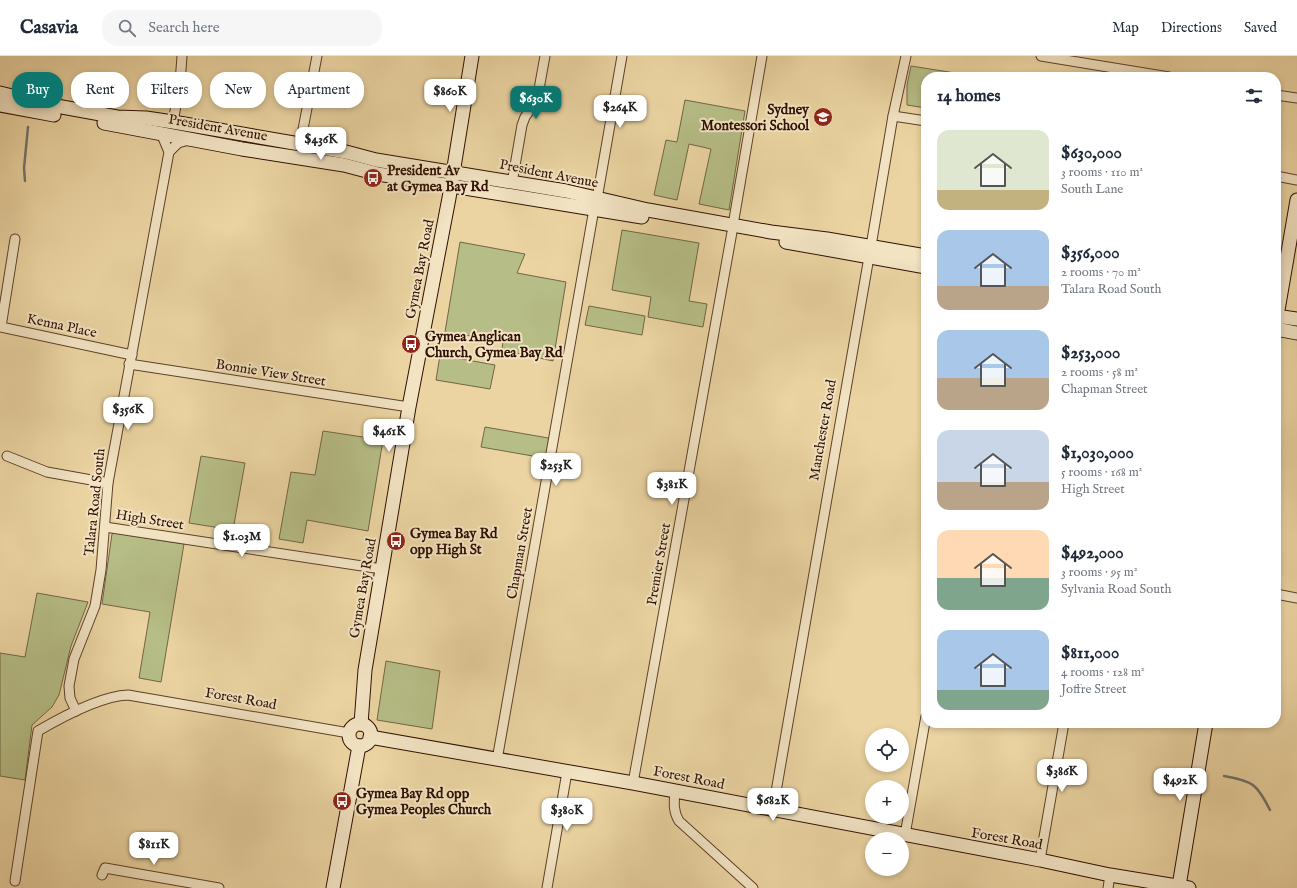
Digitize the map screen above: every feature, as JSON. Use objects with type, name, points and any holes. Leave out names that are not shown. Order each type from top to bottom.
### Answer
[{"type":"street","points":[[182,56],[180,83],[173,126],[177,130],[208,137],[242,149]]},
{"type":"street","points":[[299,151],[316,56]]},
{"type":"street","name":"Gymea Bay Road","points":[[361,724],[365,670],[409,407],[451,186],[472,56]]},
{"type":"street","points":[[512,183],[522,125],[537,100],[545,56]]},
{"type":"street","name":"Chapman Street","points":[[497,760],[622,56]]},
{"type":"street","name":"Premier Street","points":[[633,783],[762,56]]},
{"type":"street","name":"Manchester Road","points":[[773,810],[893,116],[906,56]]},
{"type":"street","points":[[1041,56],[1139,72]]},
{"type":"street","name":"President Avenue","points":[[0,93],[40,103],[110,116],[146,118],[173,122],[299,151],[378,174],[451,186],[648,210],[732,229],[827,238],[921,266]]},
{"type":"street","points":[[1281,96],[1297,98]]},
{"type":"street","name":"President Avenue","points":[[0,105],[161,133],[242,149],[346,152],[376,160],[566,191],[596,204]]},
{"type":"street","points":[[893,116],[921,120]]},
{"type":"street","points":[[161,133],[169,152],[178,143],[192,139]]},
{"type":"street","name":"Talara Road South","points":[[76,711],[70,698],[69,686],[74,659],[95,606],[101,570],[108,483],[169,152]]},
{"type":"street","points":[[1281,177],[1297,180]]},
{"type":"street","points":[[1281,294],[1297,200]]},
{"type":"street","name":"Kenna Place","points":[[15,239],[1,327],[131,359]]},
{"type":"street","name":"President Avenue","points":[[870,251],[921,256]]},
{"type":"street","points":[[1281,322],[1297,319]]},
{"type":"street","points":[[1281,325],[1297,332]]},
{"type":"street","name":"Bonnie View Street","points":[[131,359],[409,407]]},
{"type":"street","points":[[6,456],[47,472],[108,483]]},
{"type":"street","name":"High Street","points":[[105,527],[382,569]]},
{"type":"street","points":[[1281,595],[1297,598]]},
{"type":"street","name":"Forest Road","points":[[15,881],[38,731],[76,711],[109,698],[128,695],[349,733]]},
{"type":"street","points":[[361,724],[369,730],[370,738],[365,745],[359,746],[352,743],[349,733],[355,726],[361,724]]},
{"type":"street","points":[[906,832],[924,728]]},
{"type":"street","points":[[1040,860],[1063,728]]},
{"type":"street","points":[[1184,887],[1205,728]]},
{"type":"street","name":"Forest Road","points":[[370,738],[633,783],[889,832]]},
{"type":"street","points":[[333,888],[359,746]]},
{"type":"street","points":[[547,888],[567,772]]},
{"type":"street","points":[[675,791],[674,807],[675,814],[679,821],[753,888]]},
{"type":"street","name":"Forest Road","points":[[909,836],[1040,860],[1110,875],[1184,887]]},
{"type":"street","points":[[102,869],[219,888]]},
{"type":"street","points":[[1108,888],[1110,875]]},
{"type":"green space","points":[[911,66],[949,72],[921,72],[921,107],[907,105],[907,85]]},
{"type":"green space","points":[[685,100],[745,111],[729,210],[699,204],[711,149],[689,144],[677,200],[654,195],[666,140],[677,142]]},
{"type":"green space","points":[[622,230],[699,243],[689,301],[707,304],[703,327],[648,317],[651,297],[612,290]]},
{"type":"green space","points":[[460,242],[525,254],[517,273],[566,282],[553,361],[502,350],[503,341],[445,332]]},
{"type":"green space","points":[[589,306],[645,316],[642,335],[585,325]]},
{"type":"green space","points":[[440,355],[495,365],[490,389],[436,380]]},
{"type":"green space","points":[[485,427],[554,439],[550,459],[481,447]]},
{"type":"green space","points":[[323,431],[383,440],[368,531],[307,520],[303,543],[279,539],[291,472],[315,475]]},
{"type":"green space","points":[[201,456],[245,463],[233,530],[189,523]]},
{"type":"green space","points":[[115,533],[184,544],[161,682],[139,678],[150,612],[102,604],[112,534]]},
{"type":"green space","points":[[37,593],[88,602],[71,646],[59,695],[52,707],[32,725],[25,780],[0,776],[0,653],[25,657]]},
{"type":"green space","points":[[386,661],[440,671],[432,729],[377,720]]},
{"type":"waterway","points":[[25,181],[24,168],[28,127]]},
{"type":"waterway","points":[[1224,776],[1242,780],[1253,785],[1261,794],[1270,810]]},
{"type":"place","name":"Sydney Montessori School","points":[[823,117]]},
{"type":"place","name":"President Av at Gymea Bay Rd","points":[[373,178]]},
{"type":"place","name":"Gymea Anglican Church, Gymea Bay Rd","points":[[411,344]]},
{"type":"place","name":"Gymea Bay Rd opp High St","points":[[396,541]]},
{"type":"place","name":"Gymea Bay Rd opp Gymea Peoples Church","points":[[342,801]]}]
